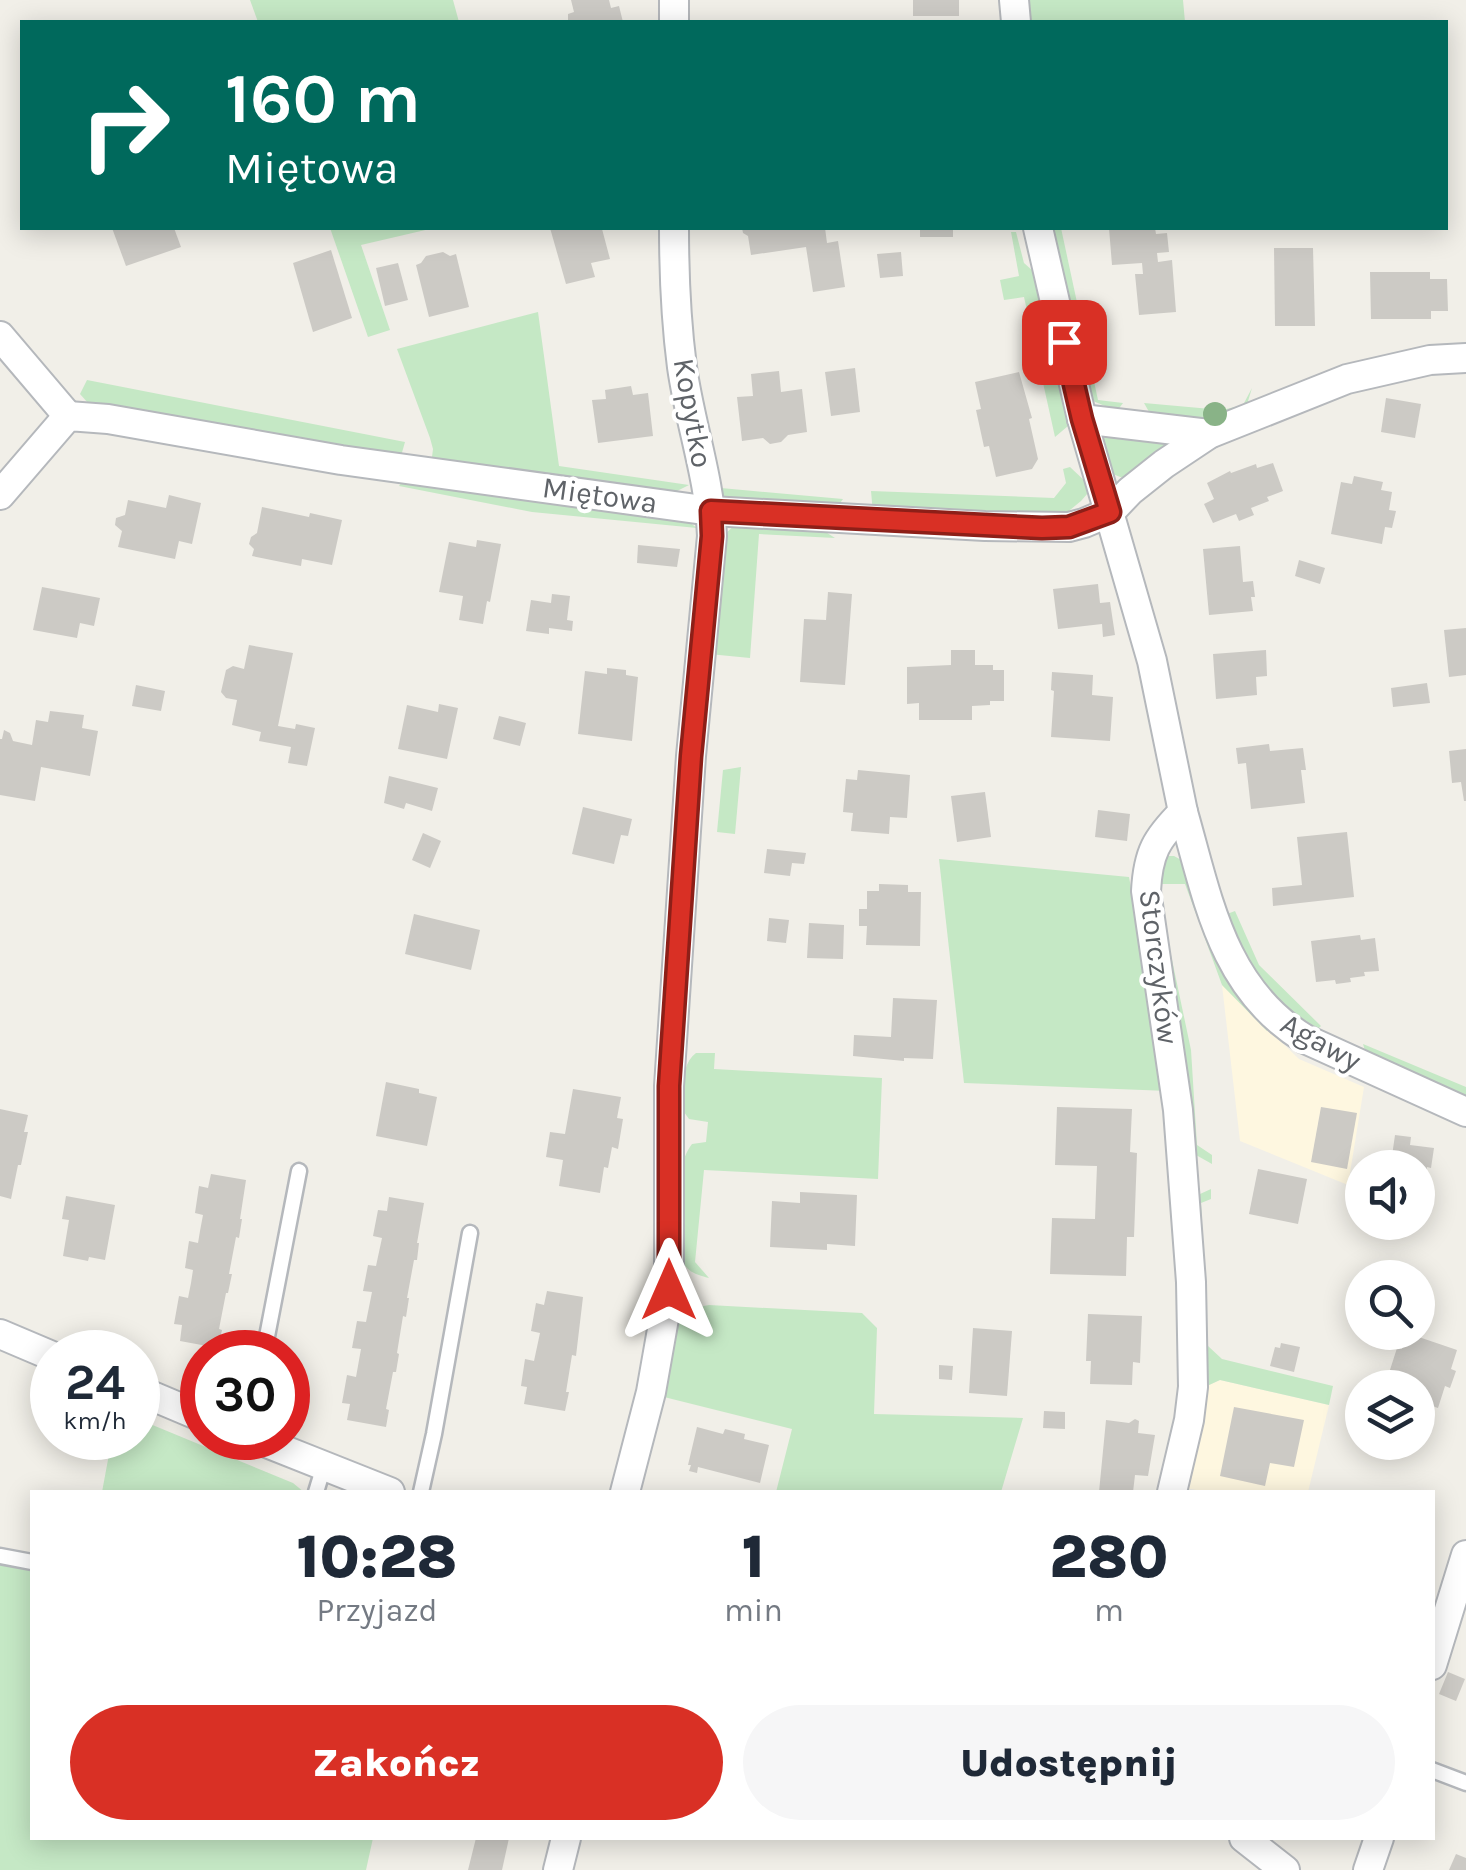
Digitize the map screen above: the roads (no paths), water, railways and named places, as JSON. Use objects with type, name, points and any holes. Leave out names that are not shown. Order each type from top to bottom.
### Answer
[{"type":"street","name":"Kopytko","points":[[627,1490],[652,1392],[669,1290],[669,1086],[691,756],[712,536],[711,511],[682,369],[674,230]]},
{"type":"street","points":[[1038,230],[1082,419],[1152,661],[1182,812]]},
{"type":"street","points":[[0,336],[68,416],[0,495]]},
{"type":"street","name":"Miętowa","points":[[68,416],[108,418],[341,460],[711,511],[1069,527],[1110,512],[1164,464],[1209,434],[1347,380],[1430,360],[1466,358]]},
{"type":"street","name":"Miętowa","points":[[1082,419],[1209,434]]},
{"type":"street","name":"Agawy","points":[[1182,812],[1219,935],[1230,960],[1259,1002],[1281,1024],[1305,1039],[1466,1112]]},
{"type":"street","name":"Storczyków","points":[[1172,1490],[1194,1387],[1192,1282],[1178,1110],[1146,892],[1148,862],[1156,841],[1182,812]]},
{"type":"street","points":[[0,1334],[30,1347]]},
{"type":"street","points":[[289,1460],[320,1479],[379,1490]]},
{"type":"street","points":[[1435,1654],[1466,1555]]},
{"type":"street","points":[[558,1870],[566,1840]]},
{"type":"street","points":[[1247,1840],[1285,1870]]},
{"type":"street","points":[[1368,1870],[1377,1840]]},
{"type":"lane","points":[[268,1330],[299,1171]]},
{"type":"lane","points":[[421,1490],[470,1232]]},
{"type":"lane","points":[[0,1556],[30,1562]]},
{"type":"lane","points":[[1435,1771],[1466,1783]]}]
